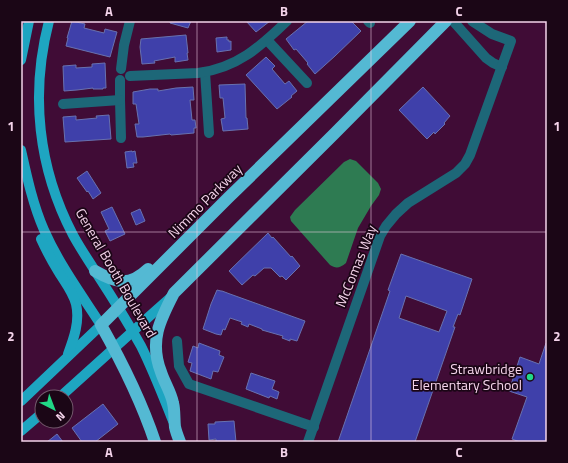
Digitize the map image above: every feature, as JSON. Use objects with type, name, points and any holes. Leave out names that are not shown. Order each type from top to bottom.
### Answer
[{"type":"highway","name":"Nimmo Parkway","points":[[101,325],[228,198],[410,21]]},
{"type":"highway","points":[[176,429],[173,402],[158,365],[156,353],[157,331],[160,321],[174,294],[446,21]]},
{"type":"highway","points":[[95,271],[115,281],[130,281],[137,278],[144,273],[196,221],[228,198]]},
{"type":"highway","points":[[101,325],[126,371],[140,402],[155,442]]},
{"type":"highway","name":"General Booth Boulevard","points":[[176,429],[180,442]]},
{"type":"main road","points":[[21,60],[29,21]]},
{"type":"main road","name":"General Booth Boulevard","points":[[49,21],[42,57],[39,87],[42,145],[47,169],[64,215],[79,245],[140,345],[152,369],[176,429]]},
{"type":"main road","points":[[21,150],[27,179],[36,210],[44,229],[60,260],[101,325]]},
{"type":"main road","points":[[36,210],[37,229],[47,252],[73,295],[76,303],[76,326],[67,358]]},
{"type":"main road","points":[[69,389],[174,294]]},
{"type":"main road","name":"Nimmo Parkway","points":[[21,401],[101,325]]},
{"type":"main road","points":[[21,431],[34,420]]},
{"type":"street","points":[[120,80],[128,80],[130,76],[205,72],[238,61],[267,40],[287,21]]},
{"type":"street","points":[[453,21],[486,58],[502,67]]},
{"type":"street","name":"McComas Way","points":[[308,442],[380,236],[396,214],[408,203],[456,172],[465,164],[470,155],[511,41],[492,34],[472,21]]},
{"type":"street","points":[[121,138],[120,80],[117,75],[118,71],[121,69],[128,22]]},
{"type":"street","points":[[267,40],[307,83]]},
{"type":"street","points":[[121,69],[127,69],[130,76]]},
{"type":"street","points":[[205,72],[209,133]]},
{"type":"street","points":[[63,104],[120,100]]},
{"type":"street","points":[[177,341],[179,366],[189,384],[314,427]]},
{"type":"shaded area","points":[[350,159],[356,161],[378,183],[381,189],[379,195],[358,228],[346,263],[340,267],[334,267],[330,265],[291,221],[290,217],[295,210],[344,162]]},
{"type":"building","points":[[72,21],[85,24],[84,28],[104,33],[105,29],[117,32],[110,57],[66,46]]},
{"type":"building","points":[[170,21],[191,21],[188,28],[170,23]]},
{"type":"building","points":[[246,21],[270,21],[256,32]]},
{"type":"building","points":[[308,21],[351,21],[361,31],[315,74],[307,64],[308,63],[296,49],[294,50],[286,39]]},
{"type":"building","points":[[186,35],[188,60],[175,62],[175,57],[154,61],[155,63],[142,64],[140,47],[141,39]]},
{"type":"building","points":[[227,37],[229,42],[231,41],[231,50],[217,52],[216,38]]},
{"type":"building","points":[[266,57],[275,66],[272,69],[285,84],[289,81],[297,91],[277,109],[246,75]]},
{"type":"building","points":[[105,63],[106,88],[64,91],[63,66],[76,65],[76,68],[92,67],[92,64]]},
{"type":"building","points":[[245,84],[246,118],[248,129],[223,131],[221,119],[225,118],[223,98],[220,98],[219,85]]},
{"type":"building","points":[[193,87],[194,100],[190,100],[192,120],[195,120],[196,128],[194,128],[194,133],[137,137],[135,124],[139,124],[136,104],[133,104],[133,92],[150,89],[158,89],[158,91]]},
{"type":"building","points":[[423,87],[450,116],[444,123],[445,124],[435,134],[434,132],[427,139],[399,110]]},
{"type":"building","points":[[109,115],[111,139],[65,142],[63,117],[76,116],[76,120]]},
{"type":"building","points":[[135,151],[137,163],[133,163],[134,167],[127,168],[125,152]]},
{"type":"building","points":[[87,171],[101,193],[93,199],[77,178]]},
{"type":"building","points":[[112,207],[125,234],[110,241],[105,231],[109,229],[101,212]]},
{"type":"building","points":[[140,209],[145,221],[136,225],[131,213]]},
{"type":"building","points":[[268,233],[291,257],[292,256],[300,266],[286,280],[282,276],[280,277],[271,268],[264,268],[242,285],[229,271]]},
{"type":"building","points":[[401,254],[472,279],[460,315],[458,314],[453,327],[455,327],[415,442],[338,442],[390,291],[388,290]],"holes":[[[406,296],[447,311],[439,332],[399,318]]]},
{"type":"building","points":[[217,290],[305,321],[297,341],[290,339],[290,341],[282,338],[283,336],[262,330],[249,324],[248,327],[241,324],[242,322],[230,318],[221,335],[203,329]]},
{"type":"building","points":[[199,343],[220,351],[219,355],[224,357],[218,372],[213,371],[211,379],[190,371],[192,363],[188,362],[193,346],[198,348]]},
{"type":"building","name":"Strawbridge Elementary School","points":[[546,343],[547,436],[545,442],[520,442],[512,439],[527,397],[509,391],[520,357],[539,364]]},
{"type":"building","points":[[251,373],[275,381],[272,389],[279,392],[277,399],[270,396],[269,398],[246,389]]},
{"type":"building","points":[[103,404],[118,424],[95,442],[82,442],[73,429]]},
{"type":"building","points":[[234,421],[236,442],[216,442],[216,439],[209,440],[208,424]]},
{"type":"building","points":[[57,434],[63,442],[47,442]]},
{"type":"place","name":"Strawbridge Elementary School","points":[[530,377]]}]
